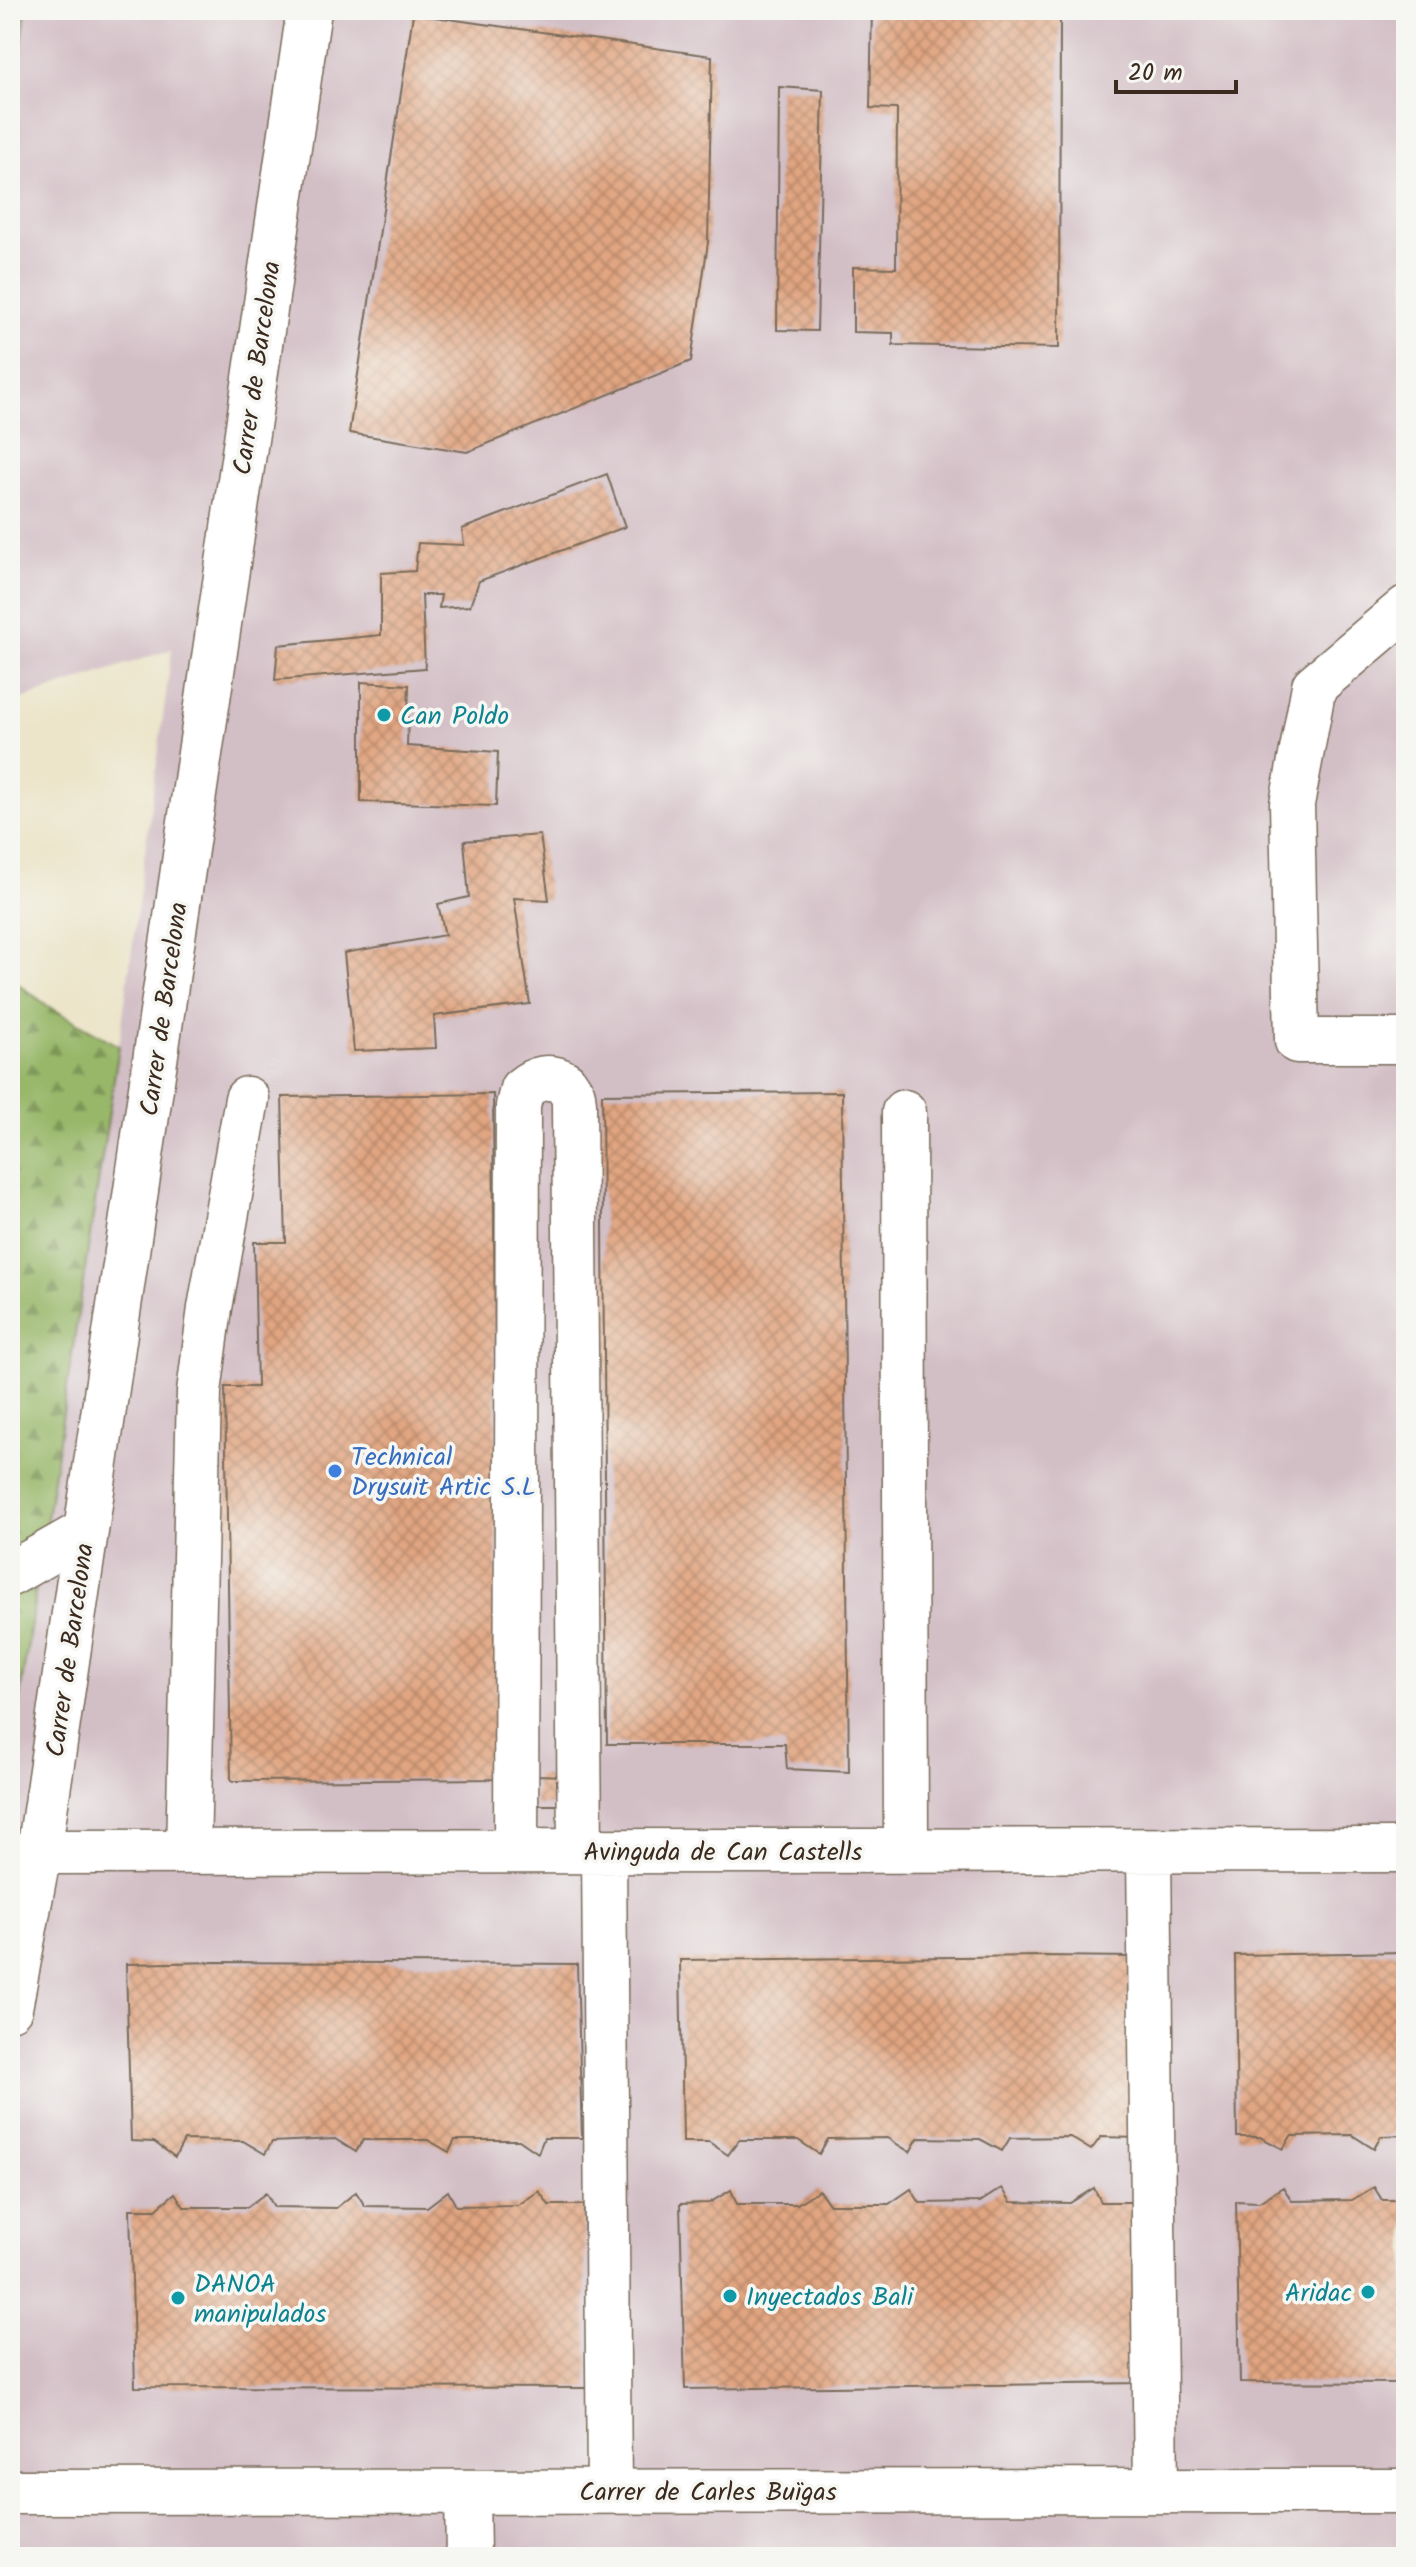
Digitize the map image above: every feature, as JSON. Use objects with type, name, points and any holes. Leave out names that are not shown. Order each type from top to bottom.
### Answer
[{"type":"street","name":"Carrer de Barcelona","points":[[10,2008],[39,1852],[309,10]]},
{"type":"street","points":[[1406,608],[1314,686],[1292,804],[1297,1041],[1406,1041]]},
{"type":"street","points":[[516,1851],[518,1106],[522,1089],[538,1078],[548,1078],[565,1083],[574,1103],[609,2491]]},
{"type":"street","points":[[188,1852],[199,1392],[210,1308],[247,1099]]},
{"type":"street","points":[[904,1112],[906,1851]]},
{"type":"street","points":[[10,1574],[86,1531]]},
{"type":"street","name":"Avinguda de Can Castells","points":[[39,1852],[1406,1850]]},
{"type":"street","points":[[1149,1851],[1156,2491]]},
{"type":"street","name":"Carrer de Carles Buïgas","points":[[10,2492],[1406,2491]]},
{"type":"street","points":[[467,2492],[468,2557]]},
{"type":"shaded area","points":[[26,10],[1406,10],[1406,2557],[10,2557],[10,1760],[119,1046],[172,649],[10,703],[10,134]]},
{"type":"green space","points":[[10,10],[26,10],[10,134]]},
{"type":"green space","points":[[10,978],[48,1006],[119,1046],[10,1760]]},
{"type":"building","points":[[872,10],[1060,12],[1059,348],[893,345],[893,333],[853,332],[853,267],[896,268],[897,109],[870,108]]},
{"type":"building","points":[[413,14],[712,56],[708,242],[691,361],[467,452],[349,433]]},
{"type":"building","points":[[779,87],[823,90],[817,331],[777,330]]},
{"type":"building","points":[[607,474],[625,527],[479,581],[470,606],[439,608],[441,595],[422,595],[425,668],[275,680],[278,645],[381,635],[381,573],[415,571],[418,543],[464,545],[462,529]]},
{"type":"building","name":"Can Poldo","points":[[361,682],[409,685],[407,746],[498,752],[496,806],[361,802]]},
{"type":"building","points":[[540,835],[549,900],[514,898],[530,1004],[434,1016],[436,1048],[354,1051],[344,953],[445,935],[438,904],[469,897],[464,841]]},
{"type":"building","points":[[842,1092],[849,1772],[787,1769],[785,1744],[607,1744],[602,1094]]},
{"type":"building","points":[[493,1094],[498,1779],[231,1781],[225,1387],[257,1387],[254,1242],[286,1242],[282,1097]]},
{"type":"building","points":[[536,1775],[565,1776],[564,1805],[535,1805]]},
{"type":"building","points":[[1406,1952],[1406,2135],[1381,2136],[1374,2149],[1352,2135],[1291,2136],[1283,2149],[1260,2137],[1237,2137],[1235,1955]]},
{"type":"building","points":[[1135,1957],[1139,2138],[1101,2137],[1091,2150],[1070,2137],[1010,2138],[1002,2151],[980,2139],[918,2138],[910,2152],[887,2138],[828,2139],[819,2154],[798,2140],[739,2140],[728,2155],[709,2142],[683,2142],[680,1960]]},
{"type":"building","points":[[126,1964],[577,1964],[582,2138],[544,2138],[538,2153],[519,2140],[455,2140],[449,2152],[428,2140],[363,2140],[356,2152],[335,2139],[272,2142],[265,2154],[243,2141],[184,2140],[175,2157],[154,2142],[131,2141]]},
{"type":"building","points":[[1283,2187],[1292,2201],[1352,2200],[1374,2187],[1382,2200],[1406,2200],[1406,2383],[1240,2382],[1236,2201],[1259,2202]]},
{"type":"building","points":[[1002,2188],[1011,2202],[1070,2203],[1094,2188],[1101,2202],[1141,2202],[1142,2383],[685,2389],[680,2204],[709,2203],[731,2190],[737,2204],[797,2204],[819,2190],[829,2204],[889,2204],[911,2189],[920,2203],[980,2202]]},
{"type":"building","points":[[448,2191],[456,2206],[518,2205],[539,2191],[549,2205],[584,2205],[588,2388],[135,2387],[130,2209],[156,2209],[175,2193],[184,2207],[247,2207],[266,2193],[274,2207],[336,2208],[356,2192],[365,2206],[427,2207]]},
{"type":"place","name":"Can Poldo","points":[[384,715]]},
{"type":"place","name":"Technical Drysuit Artic S.L","points":[[335,1471]]},
{"type":"place","name":"Aridac","points":[[1368,2292]]},
{"type":"place","name":"Inyectados Bali","points":[[730,2296]]},
{"type":"place","name":"DANOA manipulados","points":[[178,2298]]}]
